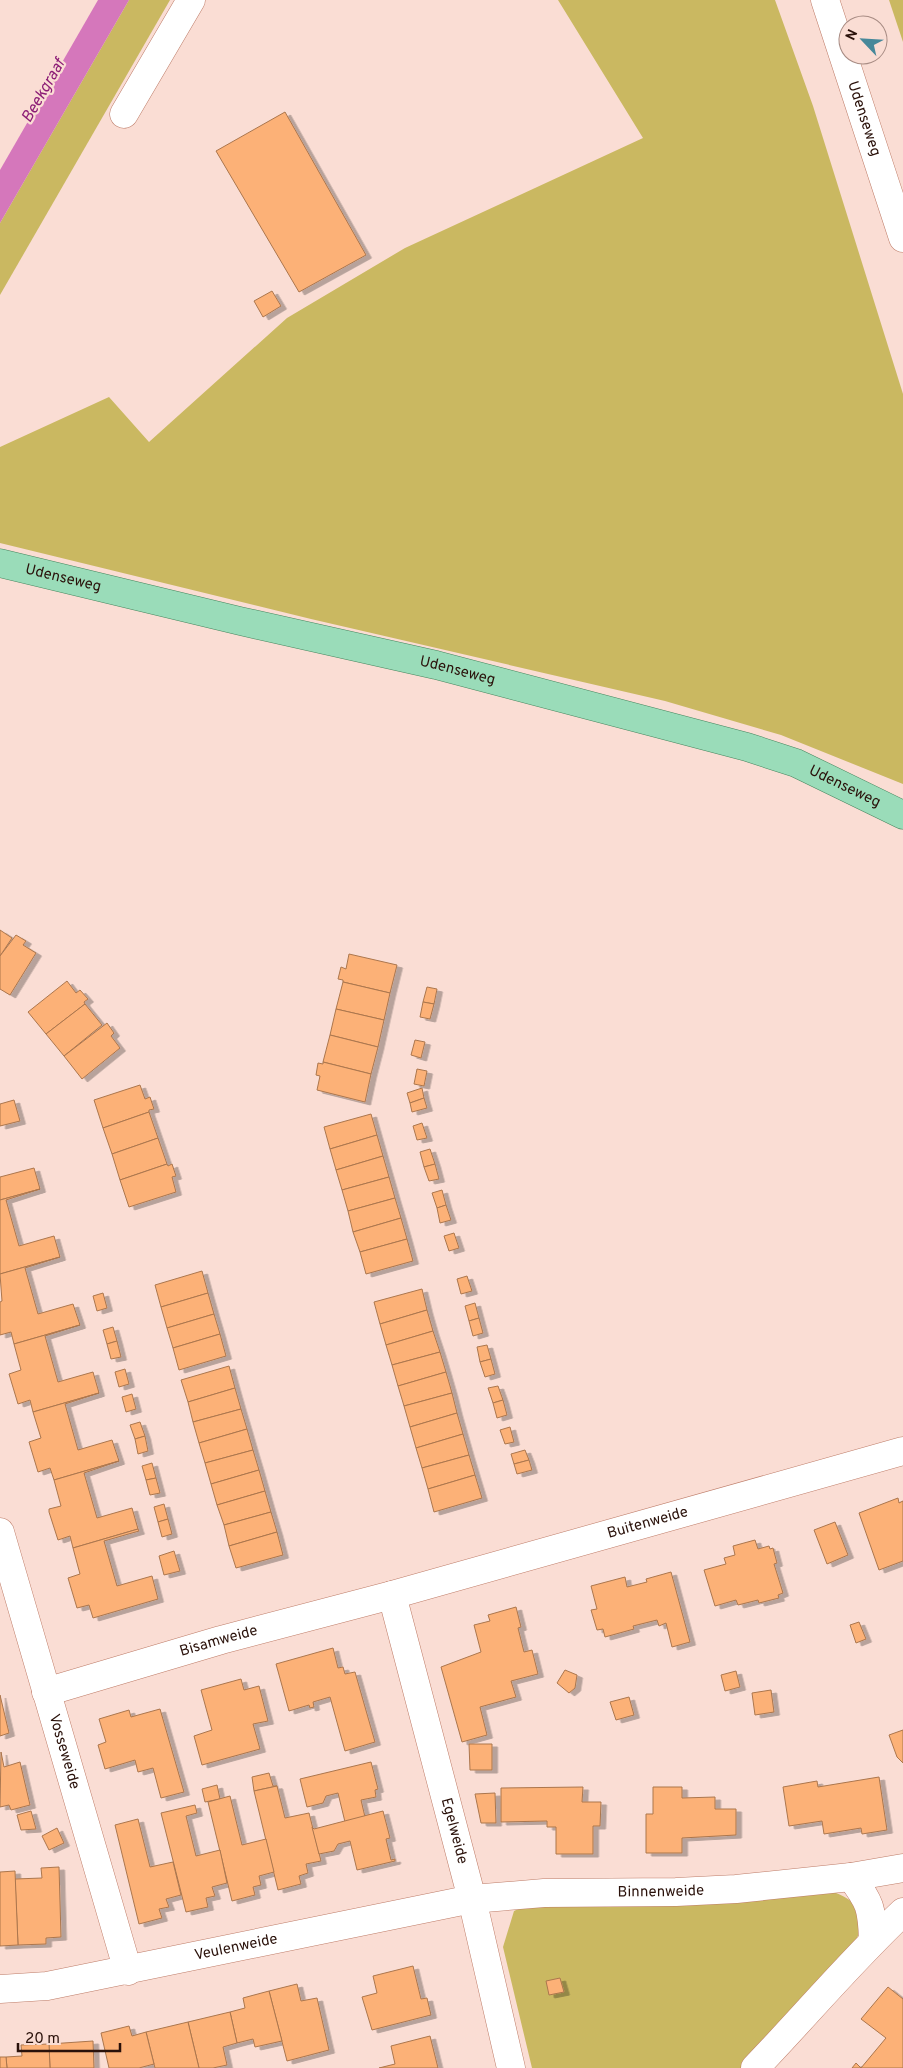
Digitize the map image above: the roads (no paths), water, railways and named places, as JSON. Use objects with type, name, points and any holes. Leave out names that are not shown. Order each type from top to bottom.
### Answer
[{"type":"main road","name":"Udenseweg","points":[[0,563],[240,621],[436,665],[747,747],[796,763],[903,815]]},
{"type":"street","points":[[124,114],[191,0]]},
{"type":"street","name":"Udenseweg","points":[[825,0],[903,238]]},
{"type":"street","name":"Buitenweide","points":[[392,1595],[903,1451]]},
{"type":"street","name":"Vosseweide","points":[[0,1532],[128,1971]]},
{"type":"street","name":"Bisamweide","points":[[46,1692],[221,1640],[392,1595]]},
{"type":"street","name":"Egelweide","points":[[392,1595],[472,1899],[511,2068]]},
{"type":"street","name":"Binnenweide","points":[[472,1899],[544,1893],[726,1890],[851,1877],[903,1868]]},
{"type":"street","points":[[851,1877],[867,1898],[872,1912],[873,1940]]},
{"type":"street","name":"Veulenweide","points":[[0,1989],[46,1986],[128,1971],[472,1899]]},
{"type":"street","points":[[755,2068],[813,2008],[873,1940],[903,1912]]},
{"type":"water label","name":"Beekgraaf","points":[[44,91]]}]
